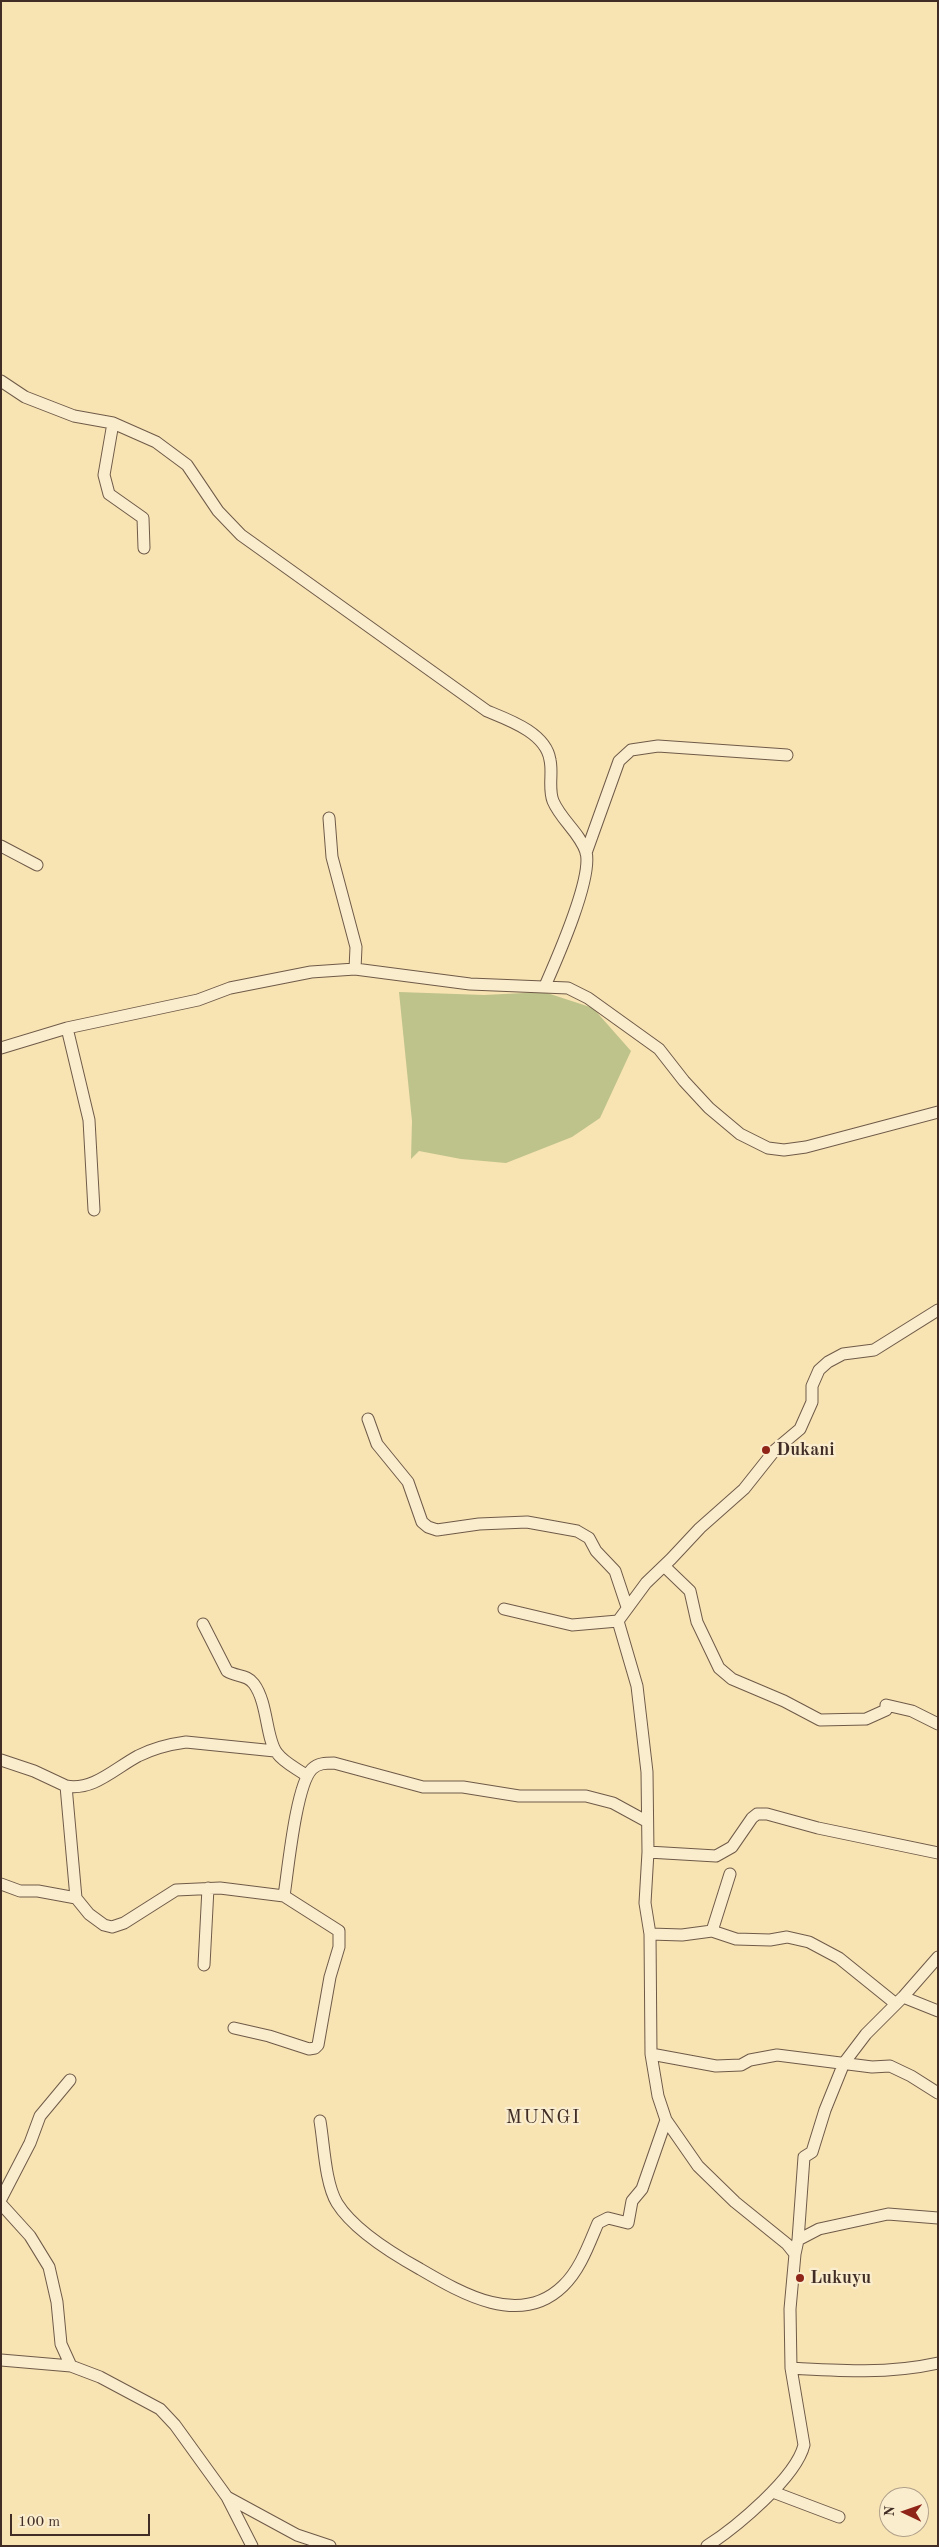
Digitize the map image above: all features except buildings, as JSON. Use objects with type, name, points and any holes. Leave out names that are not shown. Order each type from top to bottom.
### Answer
[{"type":"street","points":[[1,381],[25,397],[74,416],[112,423],[156,442],[187,465],[218,511],[241,535],[487,711],[512,721],[545,745],[550,759],[553,800],[586,853]]},
{"type":"street","points":[[112,423],[104,475],[109,494],[143,518],[144,548]]},
{"type":"street","points":[[545,986],[569,933],[586,867],[586,853],[620,762],[631,750],[658,746],[787,755]]},
{"type":"street","points":[[329,818],[332,857],[356,947],[356,968]]},
{"type":"street","points":[[1,846],[37,865]]},
{"type":"street","points":[[1,1048],[67,1028],[198,1000],[230,988],[311,972],[356,968],[470,984],[568,988],[588,998],[652,1043],[709,1108],[740,1134],[768,1148],[784,1150],[806,1147],[938,1112]]},
{"type":"street","points":[[67,1028],[88,1120],[94,1210]]},
{"type":"street","points":[[794,2254],[788,2244],[735,2202],[698,2166],[666,2120],[658,2096],[652,2054],[650,1934],[645,1903],[648,1852],[646,1821],[647,1772],[636,1686],[618,1621],[646,1583],[700,1528],[744,1489],[775,1450],[800,1430],[812,1402],[812,1386],[819,1370],[828,1362],[843,1354],[874,1350],[938,1310]]},
{"type":"street","points":[[368,1419],[377,1444],[408,1482],[422,1522],[428,1527],[437,1530],[479,1524],[528,1522],[577,1531],[589,1538],[596,1551],[615,1570],[627,1607]]},
{"type":"street","points":[[664,1566],[690,1591],[697,1622],[720,1668],[732,1679],[784,1701],[820,1720],[866,1719],[886,1710],[885,1705],[888,1705],[912,1711],[938,1724]]},
{"type":"street","points":[[504,1609],[572,1626],[618,1621]]},
{"type":"street","points":[[202,1624],[227,1671],[234,1675],[243,1675],[254,1683],[263,1701],[275,1752]]},
{"type":"street","points":[[1,1760],[34,1770],[66,1786],[86,1787],[140,1755],[176,1743],[186,1742],[275,1752],[307,1776]]},
{"type":"street","points":[[284,1896],[299,1801],[307,1776],[313,1768],[324,1763],[334,1763],[423,1787],[463,1787],[518,1796],[574,1794],[613,1802],[646,1821]]},
{"type":"street","points":[[66,1786],[76,1898],[89,1914],[104,1925],[112,1927],[124,1924],[176,1890],[208,1888],[284,1896],[339,1931],[339,1947],[330,1977],[318,2045],[315,2048],[309,2049],[269,2036],[234,2028]]},
{"type":"street","points":[[648,1852],[716,1856],[732,1847],[752,1818],[757,1814],[766,1814],[834,1832],[938,1853]]},
{"type":"street","points":[[712,1931],[730,1874]]},
{"type":"street","points":[[1,1884],[20,1891],[38,1891],[76,1898]]},
{"type":"street","points":[[204,1965],[208,1888]]},
{"type":"street","points":[[650,1934],[682,1935],[712,1931],[736,1939],[770,1940],[787,1936],[809,1942],[839,1958],[899,2000],[938,2011]]},
{"type":"street","points":[[707,2546],[773,2492],[802,2454],[804,2445],[790,2368],[790,2310],[794,2254],[798,2240],[804,2157],[812,2152],[820,2124],[844,2063],[866,2034],[938,1956]]},
{"type":"street","points":[[652,2054],[716,2066],[741,2065],[750,2060],[777,2055],[890,2066],[912,2076],[938,2093]]},
{"type":"street","points":[[1,2199],[30,2143],[40,2116],[70,2080]]},
{"type":"street","points":[[320,2121],[331,2188],[337,2203],[353,2221],[393,2254],[462,2293],[507,2306],[528,2304],[548,2296],[563,2286],[579,2264],[598,2223],[608,2218],[628,2223],[632,2201],[642,2189],[666,2120]]},
{"type":"street","points":[[1,2204],[30,2236],[49,2267],[57,2302],[61,2344],[72,2366]]},
{"type":"street","points":[[798,2240],[819,2229],[888,2214],[938,2218]]},
{"type":"street","points":[[1,2360],[72,2366],[100,2377],[160,2409],[175,2425],[227,2497],[252,2546]]},
{"type":"street","points":[[790,2368],[856,2372],[907,2369],[938,2363]]},
{"type":"street","points":[[773,2492],[838,2517]]},
{"type":"street","points":[[227,2497],[297,2535],[330,2546]]},
{"type":"green space","points":[[399,992],[484,995],[544,992],[593,1008],[631,1051],[600,1118],[572,1137],[506,1163],[461,1159],[419,1151],[411,1159],[412,1121]]},
{"type":"place","name":"Dukani","points":[[766,1450]]},
{"type":"place","name":"Lukuyu","points":[[800,2278]]},
{"type":"district","name":"MUNGI","points":[[543,2118]]}]
